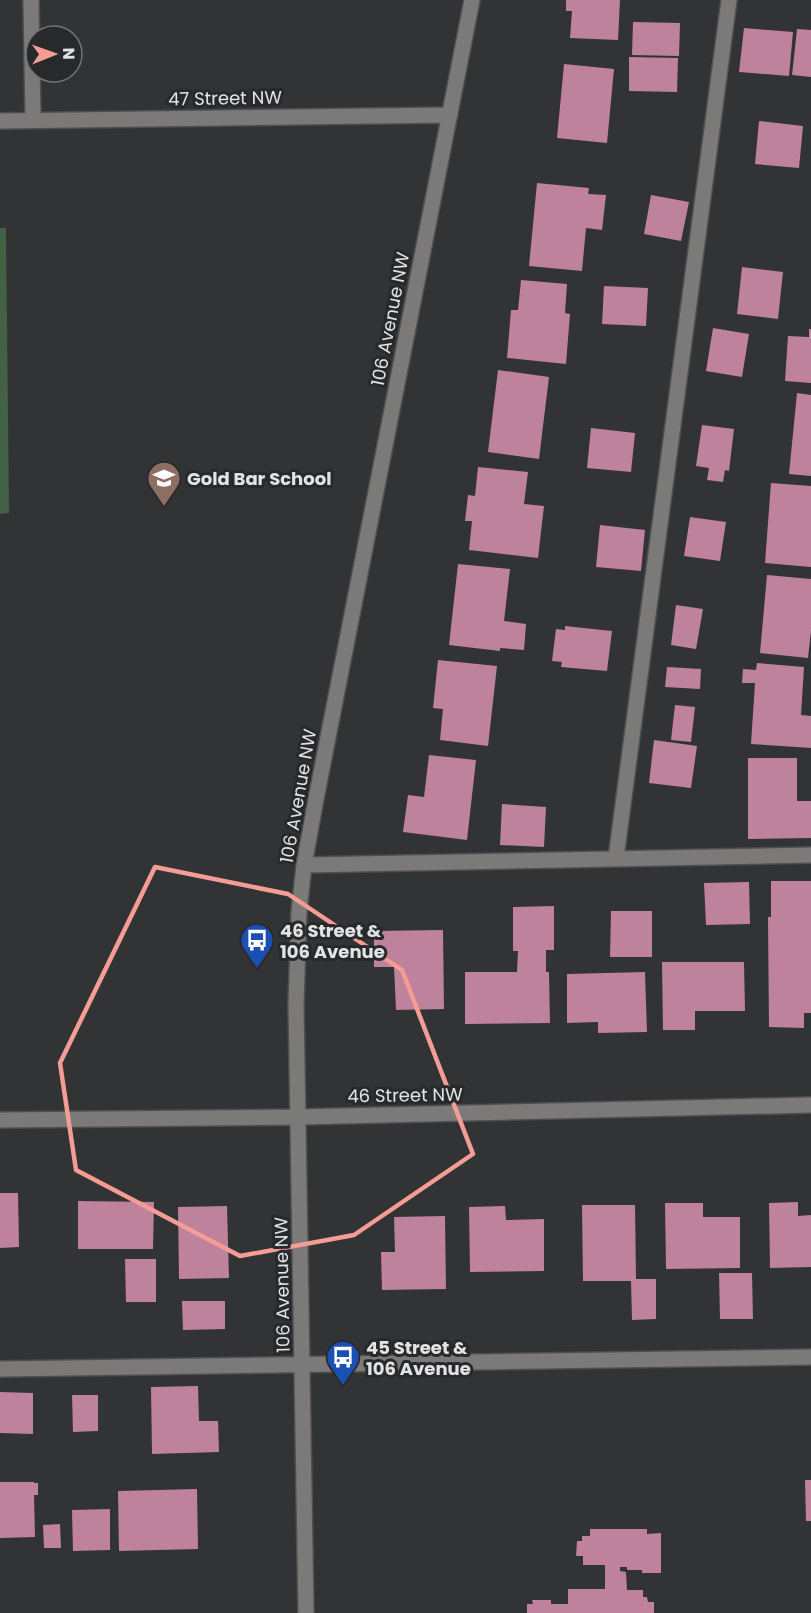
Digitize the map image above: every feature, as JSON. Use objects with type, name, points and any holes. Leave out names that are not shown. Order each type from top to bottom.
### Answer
[{"type":"street","points":[[31,0],[33,120]]},
{"type":"street","name":"106 Avenue NW","points":[[306,1613],[296,1004],[299,912],[304,865],[316,799],[472,0]]},
{"type":"street","points":[[616,858],[729,0]]},
{"type":"street","name":"47 Street NW","points":[[0,121],[450,115]]},
{"type":"street","points":[[304,865],[811,855]]},
{"type":"street","name":"46 Street NW","points":[[0,1120],[298,1117],[811,1105]]},
{"type":"street","points":[[0,1369],[811,1358]]},
{"type":"highlighted area","points":[[155,867],[288,894],[402,970],[473,1154],[354,1235],[240,1256],[76,1170],[60,1063]]},
{"type":"green space","points":[[0,228],[6,228],[9,513],[0,514]]},
{"type":"building","points":[[566,0],[620,0],[618,40],[570,38],[572,11],[566,11]]},
{"type":"building","points":[[633,22],[680,23],[679,56],[632,55]]},
{"type":"building","points":[[744,28],[793,32],[789,76],[739,72]]},
{"type":"building","points":[[797,29],[811,30],[811,77],[792,75]]},
{"type":"building","points":[[629,57],[678,58],[677,92],[629,91]]},
{"type":"building","points":[[564,64],[614,69],[607,143],[557,138]]},
{"type":"building","points":[[759,121],[803,126],[799,168],[755,164]]},
{"type":"building","points":[[537,183],[589,188],[588,194],[606,195],[602,230],[586,228],[582,271],[529,266]]},
{"type":"building","points":[[651,195],[689,202],[681,241],[644,234]]},
{"type":"building","points":[[742,267],[783,272],[778,319],[737,314]]},
{"type":"building","points":[[521,280],[567,284],[565,313],[570,314],[566,364],[507,358],[511,310],[518,310]]},
{"type":"building","points":[[604,286],[648,288],[646,326],[602,324]]},
{"type":"building","points":[[713,328],[749,334],[742,377],[706,371]]},
{"type":"building","points":[[809,329],[811,329],[811,383],[785,381],[788,336],[809,337]]},
{"type":"building","points":[[498,370],[549,377],[539,459],[488,452]]},
{"type":"building","points":[[797,393],[811,395],[811,476],[789,474]]},
{"type":"building","points":[[702,425],[734,429],[729,471],[725,470],[723,482],[707,480],[709,468],[696,466]]},
{"type":"building","points":[[591,428],[635,433],[631,472],[587,468]]},
{"type":"building","points":[[478,467],[528,472],[524,504],[544,506],[538,558],[469,550],[472,521],[465,521],[468,495],[475,496]]},
{"type":"building","points":[[771,483],[811,486],[811,567],[765,563]]},
{"type":"building","points":[[690,517],[726,522],[720,561],[684,556]]},
{"type":"building","points":[[600,525],[645,530],[641,571],[596,567]]},
{"type":"building","points":[[458,564],[510,569],[504,621],[526,624],[524,650],[500,648],[500,651],[449,645]]},
{"type":"building","points":[[767,575],[811,579],[811,631],[808,658],[760,653]]},
{"type":"building","points":[[676,605],[703,609],[696,649],[671,645]]},
{"type":"building","points":[[565,626],[612,631],[607,671],[561,667],[562,662],[552,661],[556,629],[565,630]]},
{"type":"building","points":[[438,660],[497,666],[488,746],[440,740],[443,709],[433,708]]},
{"type":"building","points":[[757,663],[804,667],[801,715],[811,716],[811,748],[751,744],[755,683],[742,683],[743,669],[756,670]]},
{"type":"building","points":[[667,667],[701,669],[700,689],[665,687]]},
{"type":"building","points":[[675,705],[695,707],[691,742],[671,740]]},
{"type":"building","points":[[654,740],[697,746],[691,788],[649,783]]},
{"type":"building","points":[[429,755],[476,760],[467,840],[403,832],[408,795],[424,797]]},
{"type":"building","points":[[748,758],[797,758],[797,801],[811,801],[811,838],[748,839]]},
{"type":"building","points":[[502,804],[546,807],[544,847],[500,845]]},
{"type":"building","points":[[771,881],[811,881],[811,1013],[804,1013],[804,1028],[769,1027],[768,917],[771,917]]},
{"type":"building","points":[[749,882],[750,924],[706,925],[704,883]]},
{"type":"building","points":[[554,906],[554,950],[546,950],[550,1023],[465,1024],[465,972],[517,972],[518,951],[513,951],[513,907]]},
{"type":"building","points":[[611,911],[652,911],[652,957],[610,957]]},
{"type":"building","points":[[443,930],[444,1009],[396,1010],[394,967],[374,967],[374,931]]},
{"type":"building","points":[[662,962],[744,962],[745,1011],[695,1011],[695,1030],[663,1030]]},
{"type":"building","points":[[645,972],[647,1032],[598,1033],[598,1022],[567,1023],[567,974]]},
{"type":"building","points":[[0,1193],[18,1193],[19,1247],[0,1248]]},
{"type":"building","points":[[78,1201],[154,1202],[153,1249],[78,1249]]},
{"type":"building","points":[[798,1202],[798,1216],[811,1215],[811,1267],[770,1268],[769,1203]]},
{"type":"building","points":[[665,1203],[703,1203],[703,1217],[740,1217],[740,1268],[666,1269]]},
{"type":"building","points":[[582,1205],[635,1205],[636,1279],[656,1279],[656,1319],[632,1320],[631,1281],[583,1281]]},
{"type":"building","points":[[227,1206],[229,1278],[179,1279],[178,1207]]},
{"type":"building","points":[[505,1206],[506,1220],[544,1219],[544,1271],[470,1272],[469,1207]]},
{"type":"building","points":[[445,1216],[446,1289],[382,1290],[381,1252],[395,1252],[394,1217]]},
{"type":"building","points":[[125,1259],[156,1259],[156,1302],[126,1302]]},
{"type":"building","points":[[719,1273],[752,1273],[753,1319],[720,1319]]},
{"type":"building","points":[[182,1301],[225,1301],[225,1329],[183,1330]]},
{"type":"building","points":[[198,1386],[199,1421],[218,1421],[219,1452],[152,1454],[151,1387]]},
{"type":"building","points":[[0,1392],[33,1393],[33,1434],[0,1433]]},
{"type":"building","points":[[72,1395],[98,1395],[98,1431],[73,1432]]},
{"type":"building","points":[[805,1480],[811,1480],[811,1521],[806,1521]]},
{"type":"building","points":[[0,1482],[38,1483],[38,1495],[34,1495],[35,1537],[0,1538]]},
{"type":"building","points":[[197,1489],[198,1549],[119,1551],[118,1491]]},
{"type":"building","points":[[110,1509],[110,1550],[73,1551],[72,1510]]},
{"type":"building","points":[[60,1524],[61,1548],[44,1548],[43,1525]]},
{"type":"building","points":[[590,1529],[647,1529],[647,1534],[661,1533],[661,1573],[642,1573],[642,1570],[627,1570],[627,1567],[620,1567],[620,1571],[626,1572],[627,1590],[643,1590],[643,1597],[647,1597],[648,1602],[654,1602],[654,1613],[527,1613],[527,1604],[533,1604],[532,1600],[551,1600],[551,1604],[568,1604],[568,1589],[605,1589],[605,1565],[583,1565],[583,1556],[576,1556],[577,1541],[582,1541],[582,1536],[590,1536]]},
{"type":"place","name":"Gold Bar School","points":[[164,507]]},
{"type":"place","name":"46 Street & 106 Avenue","points":[[257,969]]},
{"type":"place","name":"45 Street & 106 Avenue","points":[[343,1386]]}]
